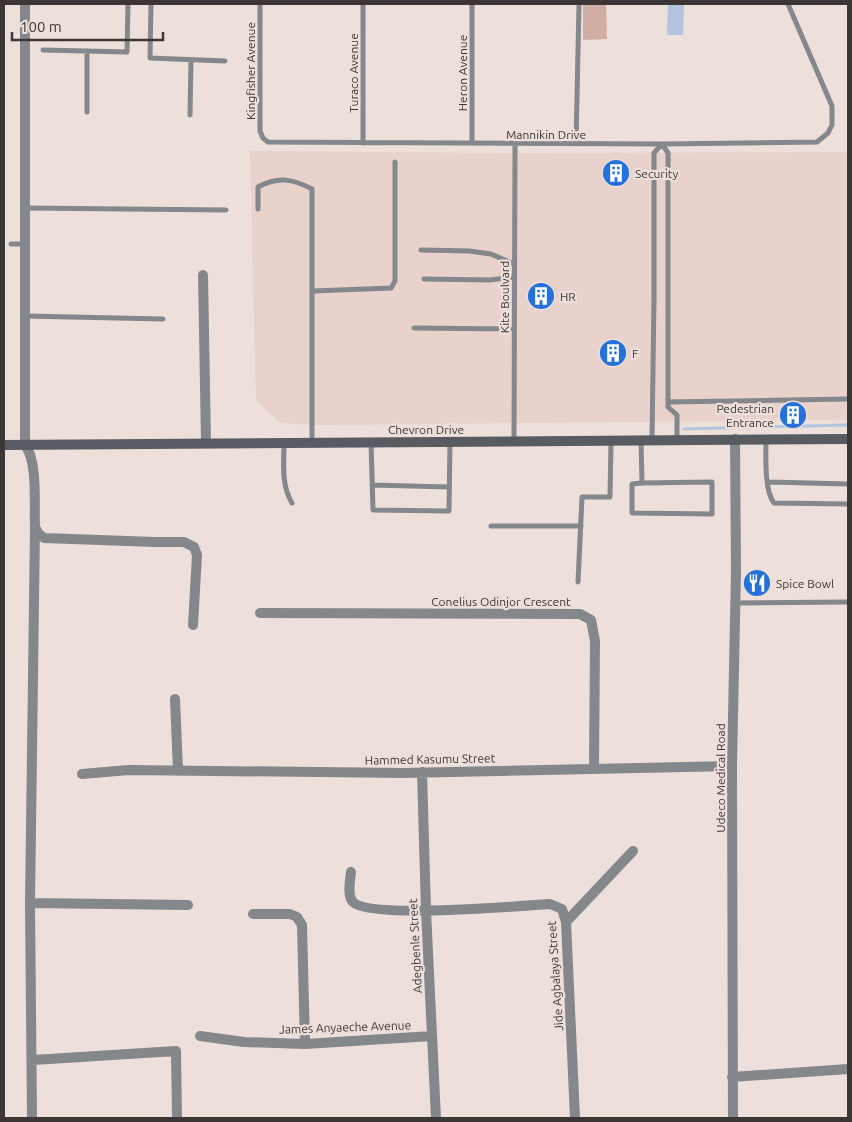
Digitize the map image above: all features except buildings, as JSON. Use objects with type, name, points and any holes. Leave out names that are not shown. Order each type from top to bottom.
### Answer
[{"type":"main road","name":"Chevron Drive","points":[[4,445],[848,439]]},
{"type":"street","points":[[25,4],[25,445],[33,460],[35,527],[30,903],[32,1118]]},
{"type":"street","points":[[203,275],[206,443]]},
{"type":"street","name":"Udeco Medical Road","points":[[733,1118],[732,766],[736,604],[735,439]]},
{"type":"street","points":[[35,527],[44,538],[184,542],[194,546],[197,555],[193,625]]},
{"type":"street","name":"Conelius Odinjor Crescent","points":[[260,613],[580,614],[591,620],[595,641],[594,769]]},
{"type":"street","points":[[175,699],[178,770]]},
{"type":"street","name":"Hammed Kasumu Street","points":[[82,774],[129,770],[422,772],[732,766]]},
{"type":"street","name":"Adegbenle Street","points":[[422,772],[426,910],[436,1118]]},
{"type":"street","points":[[566,922],[634,851]]},
{"type":"street","points":[[351,872],[350,898],[358,906],[365,909],[426,910]]},
{"type":"street","points":[[30,903],[188,905]]},
{"type":"street","name":"Jide Agbalaya Street","points":[[426,910],[550,904],[562,909],[566,922],[575,1118]]},
{"type":"street","points":[[253,914],[290,914],[297,917],[302,925],[305,1044]]},
{"type":"street","name":"James Anyaeche Avenue","points":[[200,1036],[244,1042],[305,1044],[432,1036]]},
{"type":"street","points":[[32,1060],[176,1051],[177,1118]]},
{"type":"street","points":[[732,1077],[848,1069]]},
{"type":"lane","points":[[43,50],[126,52],[128,4]]},
{"type":"lane","points":[[151,4],[150,58],[225,61]]},
{"type":"lane","name":"Kingfisher Avenue","points":[[260,4],[260,131],[262,138]]},
{"type":"lane","name":"Turaco Avenue","points":[[362,143],[363,4]]},
{"type":"lane","name":"Heron Avenue","points":[[472,4],[472,143]]},
{"type":"lane","points":[[576,144],[579,4]]},
{"type":"lane","name":"Mannikin Drive","points":[[262,138],[268,142],[362,143],[662,144],[817,142],[828,133],[832,125],[832,106],[788,4]]},
{"type":"lane","points":[[87,112],[88,51]]},
{"type":"lane","points":[[190,115],[191,60]]},
{"type":"lane","name":"Kite Boulvard","points":[[514,441],[515,143]]},
{"type":"lane","points":[[642,483],[646,440],[654,153],[662,144],[668,153],[668,407],[677,415],[678,440]]},
{"type":"lane","points":[[312,291],[391,288],[395,281],[396,162]]},
{"type":"lane","points":[[258,209],[258,186],[266,182],[282,179],[301,183],[312,189],[312,442]]},
{"type":"lane","points":[[25,208],[226,210]]},
{"type":"lane","points":[[11,244],[25,244]]},
{"type":"lane","points":[[421,250],[469,251],[492,254],[514,264]]},
{"type":"lane","points":[[424,279],[490,280],[514,277]]},
{"type":"lane","points":[[25,316],[163,319]]},
{"type":"lane","points":[[414,328],[514,329]]},
{"type":"lane","points":[[668,402],[848,399]]},
{"type":"lane","points":[[766,439],[770,498],[774,502],[848,504]]},
{"type":"lane","points":[[578,582],[582,497],[610,497],[612,440]]},
{"type":"lane","points":[[371,441],[373,510],[449,511],[450,441]]},
{"type":"lane","points":[[284,442],[284,483],[287,495],[292,503]]},
{"type":"lane","points":[[712,482],[712,514],[632,514],[632,484],[642,483],[712,482]]},
{"type":"lane","points":[[768,482],[848,484]]},
{"type":"lane","points":[[372,485],[449,487]]},
{"type":"lane","points":[[492,526],[581,526]]},
{"type":"lane","points":[[736,604],[848,602]]},
{"type":"shaded area","points":[[583,4],[606,4],[607,39],[583,40]]},
{"type":"shaded area","points":[[250,151],[515,153],[848,152],[848,420],[313,425],[280,423],[256,400]]},
{"type":"water","points":[[668,4],[684,4],[683,35],[667,35]]},
{"type":"waterway","points":[[684,429],[848,425]]},
{"type":"place","name":"Security","points":[[616,173]]},
{"type":"place","name":"HR","points":[[541,296]]},
{"type":"place","name":"F","points":[[613,353]]},
{"type":"place","name":"Pedestrian Entrance","points":[[793,415]]},
{"type":"place","name":"Spice Bowl","points":[[757,583]]}]
